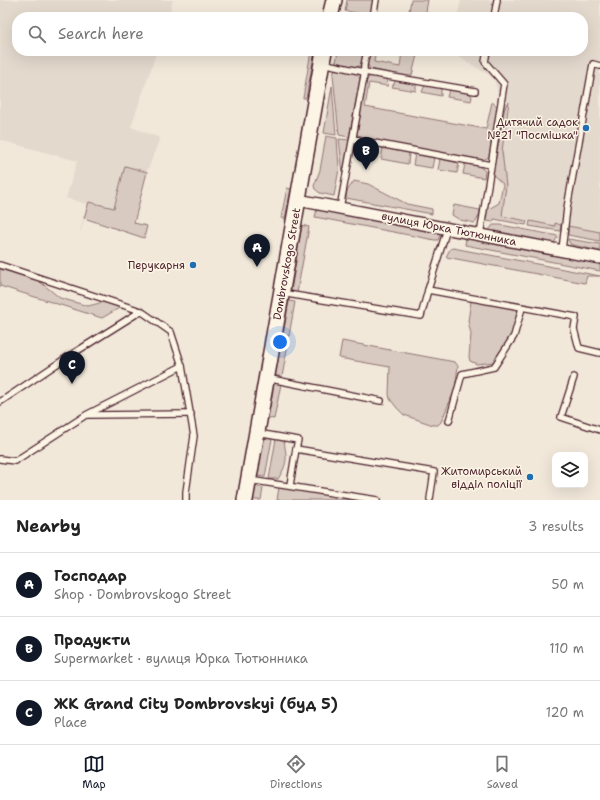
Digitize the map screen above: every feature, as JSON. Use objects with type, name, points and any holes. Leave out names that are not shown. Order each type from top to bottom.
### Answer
[{"type":"street","points":[[331,12],[334,0]]},
{"type":"street","name":"Dombrovskogo Street","points":[[245,500],[323,57]]},
{"type":"street","name":"вулиця Юрка Тютюнника","points":[[298,200],[600,258]]},
{"type":"lane","points":[[374,12],[376,0]]},
{"type":"lane","points":[[495,12],[497,0]]},
{"type":"lane","points":[[340,208],[353,139],[366,56]]},
{"type":"lane","points":[[480,235],[504,84],[485,62],[486,56]]},
{"type":"lane","points":[[323,57],[364,72],[475,91]]},
{"type":"lane","points":[[562,250],[567,208],[593,64],[600,66]]},
{"type":"lane","points":[[353,139],[491,165]]},
{"type":"lane","points":[[281,293],[421,316],[447,229]]},
{"type":"lane","points":[[0,265],[141,311],[171,332],[182,366],[194,436],[186,500]]},
{"type":"lane","points":[[428,290],[576,317],[574,329],[579,348],[600,352]]},
{"type":"lane","points":[[449,421],[462,374],[494,367],[514,336],[522,308]]},
{"type":"lane","points":[[0,402],[141,311]]},
{"type":"lane","points":[[0,459],[15,461],[86,415],[182,366]]},
{"type":"lane","points":[[574,377],[560,417],[600,430]]},
{"type":"lane","points":[[266,378],[381,401]]},
{"type":"lane","points":[[86,415],[191,414]]},
{"type":"lane","points":[[256,433],[298,440],[290,485]]},
{"type":"lane","points":[[296,449],[434,472],[430,499]]},
{"type":"lane","points":[[248,479],[377,500]]},
{"type":"shaded area","points":[[0,0],[173,0],[169,12],[12,12],[12,56],[155,56],[131,127],[160,138],[147,172],[125,167],[114,209],[89,202],[80,231],[87,204],[66,198],[77,161],[0,140]]},
{"type":"shaded area","points":[[347,0],[373,0],[371,12],[345,11]]},
{"type":"shaded area","points":[[411,0],[428,0],[426,12],[409,12]]},
{"type":"shaded area","points":[[461,0],[600,0],[600,232],[556,223],[555,226],[502,216],[506,186],[502,151],[510,103],[499,99],[494,78],[457,56],[588,56],[588,12],[458,12]]},
{"type":"shaded area","points":[[310,56],[314,56],[306,98],[303,98]]},
{"type":"shaded area","points":[[337,56],[362,56],[361,65],[356,67],[336,63]]},
{"type":"shaded area","points":[[369,56],[375,56],[374,62],[400,67],[401,56],[417,56],[412,75],[409,77],[370,69],[367,63]]},
{"type":"shaded area","points":[[335,69],[356,73],[360,78],[349,137],[339,135],[333,75]]},
{"type":"shaded area","points":[[370,76],[387,79],[388,86],[369,83],[365,107],[486,129],[492,102],[498,107],[489,157],[483,160],[362,138],[362,136],[357,135],[366,81]]},
{"type":"shaded area","points":[[396,80],[416,84],[416,91],[392,87]]},
{"type":"shaded area","points":[[425,85],[441,88],[441,96],[422,92]]},
{"type":"shaded area","points":[[332,86],[336,135],[324,133]]},
{"type":"shaded area","points":[[449,90],[470,93],[472,97],[471,101],[447,97]]},
{"type":"shaded area","points":[[509,102],[502,151],[506,186],[502,216],[527,221],[526,225],[494,219],[493,222],[486,221],[487,210],[499,203],[503,184],[493,175],[504,111]]},
{"type":"shaded area","points":[[326,136],[337,138],[339,169],[334,196],[320,193],[314,186],[320,170]]},
{"type":"shaded area","points":[[339,139],[349,140],[343,174]]},
{"type":"shaded area","points":[[361,144],[378,147],[376,158],[359,155]]},
{"type":"shaded area","points":[[383,148],[409,153],[408,164],[381,159]]},
{"type":"shaded area","points":[[415,154],[434,158],[432,168],[413,165]]},
{"type":"shaded area","points":[[440,159],[459,163],[457,173],[438,170]]},
{"type":"shaded area","points":[[465,164],[483,169],[485,171],[484,178],[463,174]]},
{"type":"shaded area","points":[[125,166],[147,172],[134,223],[147,226],[144,238],[84,218],[89,202],[114,208]]},
{"type":"shaded area","points":[[354,181],[368,184],[407,204],[432,209],[432,214],[346,198],[347,191]]},
{"type":"shaded area","points":[[287,188],[291,189],[285,219],[281,218]]},
{"type":"shaded area","points":[[454,205],[480,210],[479,216],[475,223],[460,220],[452,215]]},
{"type":"shaded area","points":[[317,209],[438,233],[440,235],[438,240],[435,240],[315,217]]},
{"type":"shaded area","points":[[530,221],[555,226],[555,223],[561,225],[560,231],[529,226]]},
{"type":"shaded area","points":[[302,225],[309,227],[297,293],[291,291]]},
{"type":"shaded area","points":[[493,225],[501,225],[558,236],[554,243],[490,231],[489,230]]},
{"type":"shaded area","points":[[568,226],[600,232],[600,241],[568,235]]},
{"type":"shaded area","points":[[466,238],[600,264],[600,271],[465,245]]},
{"type":"shaded area","points":[[568,239],[600,244],[600,251],[570,244]]},
{"type":"shaded area","points":[[453,248],[600,276],[587,276],[585,283],[446,257],[450,249]]},
{"type":"shaded area","points":[[0,269],[39,281],[60,298],[88,306],[104,302],[121,307],[102,318],[0,286]]},
{"type":"shaded area","points":[[289,301],[295,302],[289,336],[283,335]]},
{"type":"shaded area","points":[[471,301],[518,310],[513,333],[493,362],[477,364],[470,361],[471,334],[468,321]]},
{"type":"shaded area","points":[[342,341],[455,362],[458,366],[455,389],[441,422],[438,425],[433,425],[404,415],[390,399],[390,367],[339,358]]},
{"type":"shaded area","points":[[281,343],[288,344],[282,377],[275,375]]},
{"type":"shaded area","points":[[274,383],[281,384],[274,419],[268,418]]},
{"type":"shaded area","points":[[264,438],[272,439],[265,477],[257,476]]},
{"type":"shaded area","points":[[276,439],[284,441],[286,461],[284,469],[278,479],[269,479]]},
{"type":"shaded area","points":[[255,486],[263,488],[261,500],[253,500]]},
{"type":"shaded area","points":[[279,487],[360,500],[277,500]]},
{"type":"place","name":"Дитячий садок №21 \"Посмішка\"","points":[[586,128]]},
{"type":"place","name":"Продукти","points":[[366,170]]},
{"type":"place","name":"Перукарня","points":[[193,265]]},
{"type":"place","name":"Господар","points":[[257,267]]},
{"type":"place","name":"ЖК Grand City Dombrovskyi (буд 5)","points":[[72,384]]},
{"type":"place","name":"Житомирський відділ поліції","points":[[530,477]]}]
